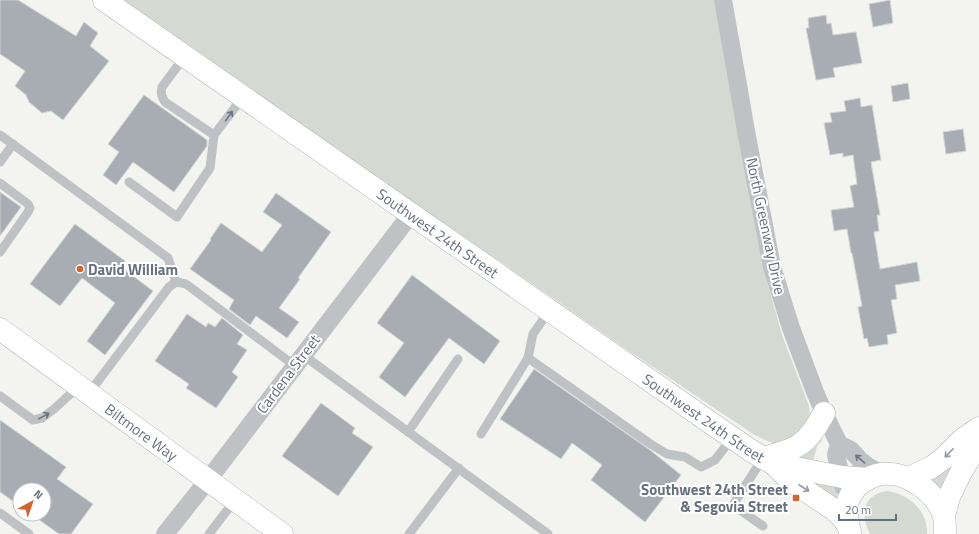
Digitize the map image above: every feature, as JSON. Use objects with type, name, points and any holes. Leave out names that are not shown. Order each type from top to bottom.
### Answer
[{"type":"street","name":"Southwest 24th Street","points":[[104,0],[732,438],[769,461],[790,480],[849,521]]},
{"type":"street","name":"North Greenway Drive","points":[[723,0],[772,267],[808,376],[839,444],[836,455],[842,477],[849,521]]},
{"type":"street","name":"Cardena Street","points":[[165,534],[411,214]]},
{"type":"street","name":"Biltmore Way","points":[[0,329],[208,480],[270,528]]},
{"type":"street","points":[[769,461],[800,445],[807,439],[824,413]]},
{"type":"street","points":[[909,478],[932,467],[944,458],[963,439],[979,428]]},
{"type":"street","points":[[944,525],[949,497],[961,472],[975,449],[979,437]]},
{"type":"street","points":[[839,444],[851,450],[860,460],[870,467],[875,476],[858,485],[852,493],[849,521]]},
{"type":"street","name":"Southwest 24th Street","points":[[769,461],[842,477],[892,474],[909,478]]},
{"type":"street","points":[[909,478],[926,489],[937,503],[944,525]]},
{"type":"lane","points":[[185,56],[162,88],[162,97],[165,102],[214,135]]},
{"type":"lane","points":[[129,182],[177,217],[210,168],[214,135],[242,97]]},
{"type":"lane","points":[[0,135],[168,258],[176,282]]},
{"type":"lane","points":[[0,162],[13,144]]},
{"type":"lane","points":[[0,183],[28,204],[30,208],[0,252]]},
{"type":"lane","points":[[0,396],[33,420],[42,418],[84,390],[169,287],[176,282],[186,284],[299,361],[408,432],[548,534]]},
{"type":"lane","points":[[481,434],[528,358],[533,334],[549,310]]},
{"type":"lane","points":[[528,358],[667,454],[685,457],[701,467],[714,460],[732,438]]},
{"type":"lane","points":[[408,432],[458,359]]},
{"type":"lane","points":[[763,526],[733,505],[769,461]]},
{"type":"lane","points":[[409,534],[459,468]]},
{"type":"lane","points":[[209,534],[235,500]]},
{"type":"lane","points":[[0,513],[29,534]]},
{"type":"shaded area","points":[[123,0],[714,0],[758,242],[782,335],[809,406],[809,419],[795,439],[776,444],[753,434],[626,349],[369,172]]},
{"type":"shaded area","points":[[822,438],[817,446],[813,463],[799,459],[811,450]]},
{"type":"shaded area","points":[[949,465],[954,470],[943,492],[930,480]]},
{"type":"shaded area","points":[[816,480],[836,485],[838,502],[814,487]]},
{"type":"shaded area","points":[[887,491],[903,496],[916,505],[924,518],[927,534],[870,534],[865,520],[865,507],[872,497]]},
{"type":"building","points":[[0,0],[18,0],[76,36],[84,22],[98,33],[90,46],[109,61],[63,120],[51,111],[42,113],[29,102],[26,95],[15,86],[25,71],[0,54]]},
{"type":"building","points":[[890,0],[893,23],[873,27],[869,4]]},
{"type":"building","points":[[826,15],[827,24],[831,23],[833,35],[856,32],[862,63],[833,68],[835,77],[816,80],[806,28],[809,28],[808,18]]},
{"type":"building","points":[[908,83],[910,99],[893,102],[891,86]]},
{"type":"building","points":[[144,95],[207,140],[207,146],[174,192],[133,162],[116,185],[103,175],[119,152],[108,144]]},
{"type":"building","points":[[860,98],[861,107],[872,105],[881,160],[871,162],[880,215],[877,215],[879,231],[874,232],[880,269],[917,262],[920,281],[895,285],[897,299],[891,300],[897,333],[887,335],[888,344],[869,347],[867,338],[864,339],[858,307],[862,306],[847,229],[834,231],[831,210],[854,207],[850,186],[857,184],[853,155],[843,157],[843,153],[830,155],[824,123],[832,122],[830,113],[846,111],[844,101]]},
{"type":"building","points":[[963,129],[966,151],[946,154],[943,132]]},
{"type":"building","points":[[0,192],[21,207],[0,236]]},
{"type":"building","points":[[276,193],[331,232],[298,278],[300,279],[279,308],[299,322],[287,338],[256,316],[250,325],[229,309],[234,300],[190,269],[211,240],[210,239],[221,223],[262,252],[282,225],[263,212]]},
{"type":"building","name":"David William","points":[[75,224],[125,261],[121,267],[153,291],[105,355],[87,341],[115,303],[82,278],[60,306],[30,284]]},
{"type":"building","points":[[412,275],[500,341],[484,364],[449,338],[405,397],[379,377],[404,343],[377,323]]},
{"type":"building","points":[[187,314],[206,327],[208,323],[215,327],[222,318],[243,335],[237,344],[247,350],[232,372],[238,377],[216,408],[186,388],[189,384],[155,361]]},
{"type":"building","points":[[534,369],[650,450],[681,475],[645,522],[591,480],[602,465],[572,443],[561,459],[500,419]]},
{"type":"building","points":[[321,403],[355,428],[352,433],[373,447],[338,496],[282,456]]},
{"type":"building","points":[[0,420],[66,467],[57,479],[93,504],[71,534],[59,534],[42,522],[52,522],[52,482],[12,482],[12,500],[0,492]]},
{"type":"place","name":"David William","points":[[80,269]]},
{"type":"place","name":"Southwest 24th Street & Segovia Street","points":[[796,498]]}]
